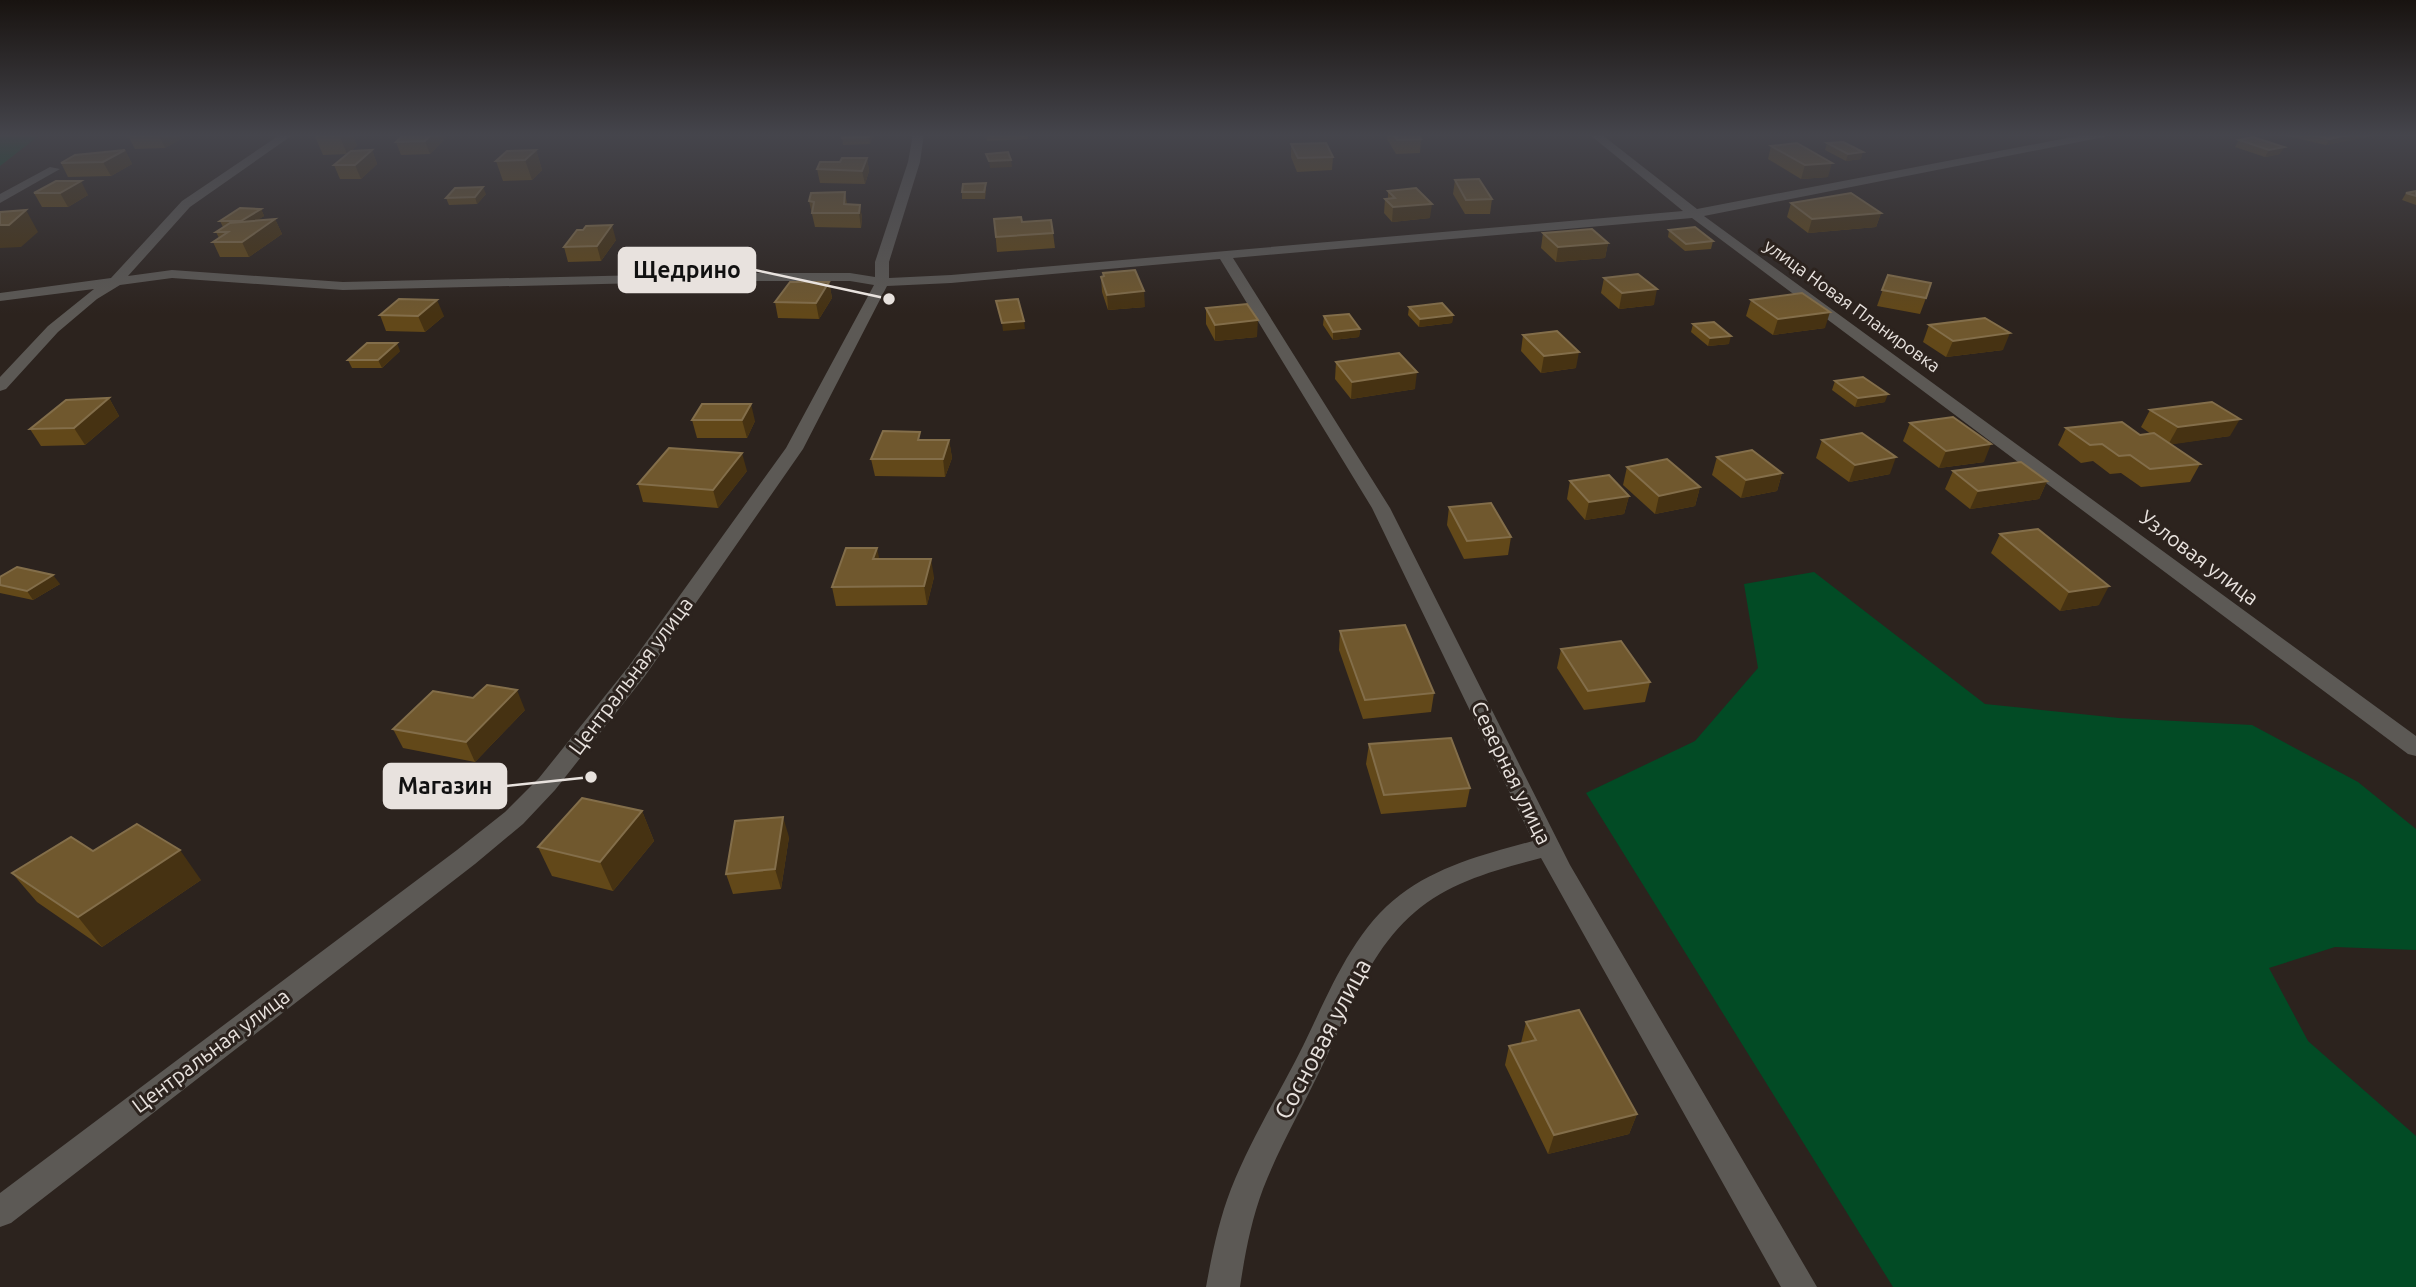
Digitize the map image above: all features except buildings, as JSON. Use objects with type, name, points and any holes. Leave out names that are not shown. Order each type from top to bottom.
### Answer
[{"type":"street","points":[[0,386],[53,328],[92,296],[115,282],[187,204],[201,194]]},
{"type":"street","name":"Центральная улица","points":[[0,1212],[466,857],[514,818],[547,784],[637,671],[793,449],[882,282],[882,262],[904,194]]},
{"type":"street","name":"улица Новая Планировка","points":[[1668,194],[1954,405]]},
{"type":"street","points":[[0,297],[172,274],[343,286],[726,277],[850,277],[882,282],[951,279],[1693,214],[1795,194]]},
{"type":"street","name":"Северная улица","points":[[1225,257],[1381,508],[1547,847],[1800,1287]]},
{"type":"street","name":"Узловая улица","points":[[1954,405],[2416,748]]},
{"type":"street","name":"Сосновая улица","points":[[1223,1287],[1229,1247],[1247,1189],[1339,999],[1389,922],[1407,903],[1459,875],[1499,860],[1547,847]]},
{"type":"green space","points":[[1814,572],[1985,704],[2119,718],[2252,725],[2358,782],[2416,829],[2416,950],[2335,947],[2269,968],[2308,1041],[2416,1136],[2416,1287],[1893,1287],[1586,793],[1695,741],[1758,668],[1744,584]]},
{"type":"place","name":"Щедрино","points":[[889,299]]},
{"type":"place","name":"Магазин","points":[[591,777]]}]
